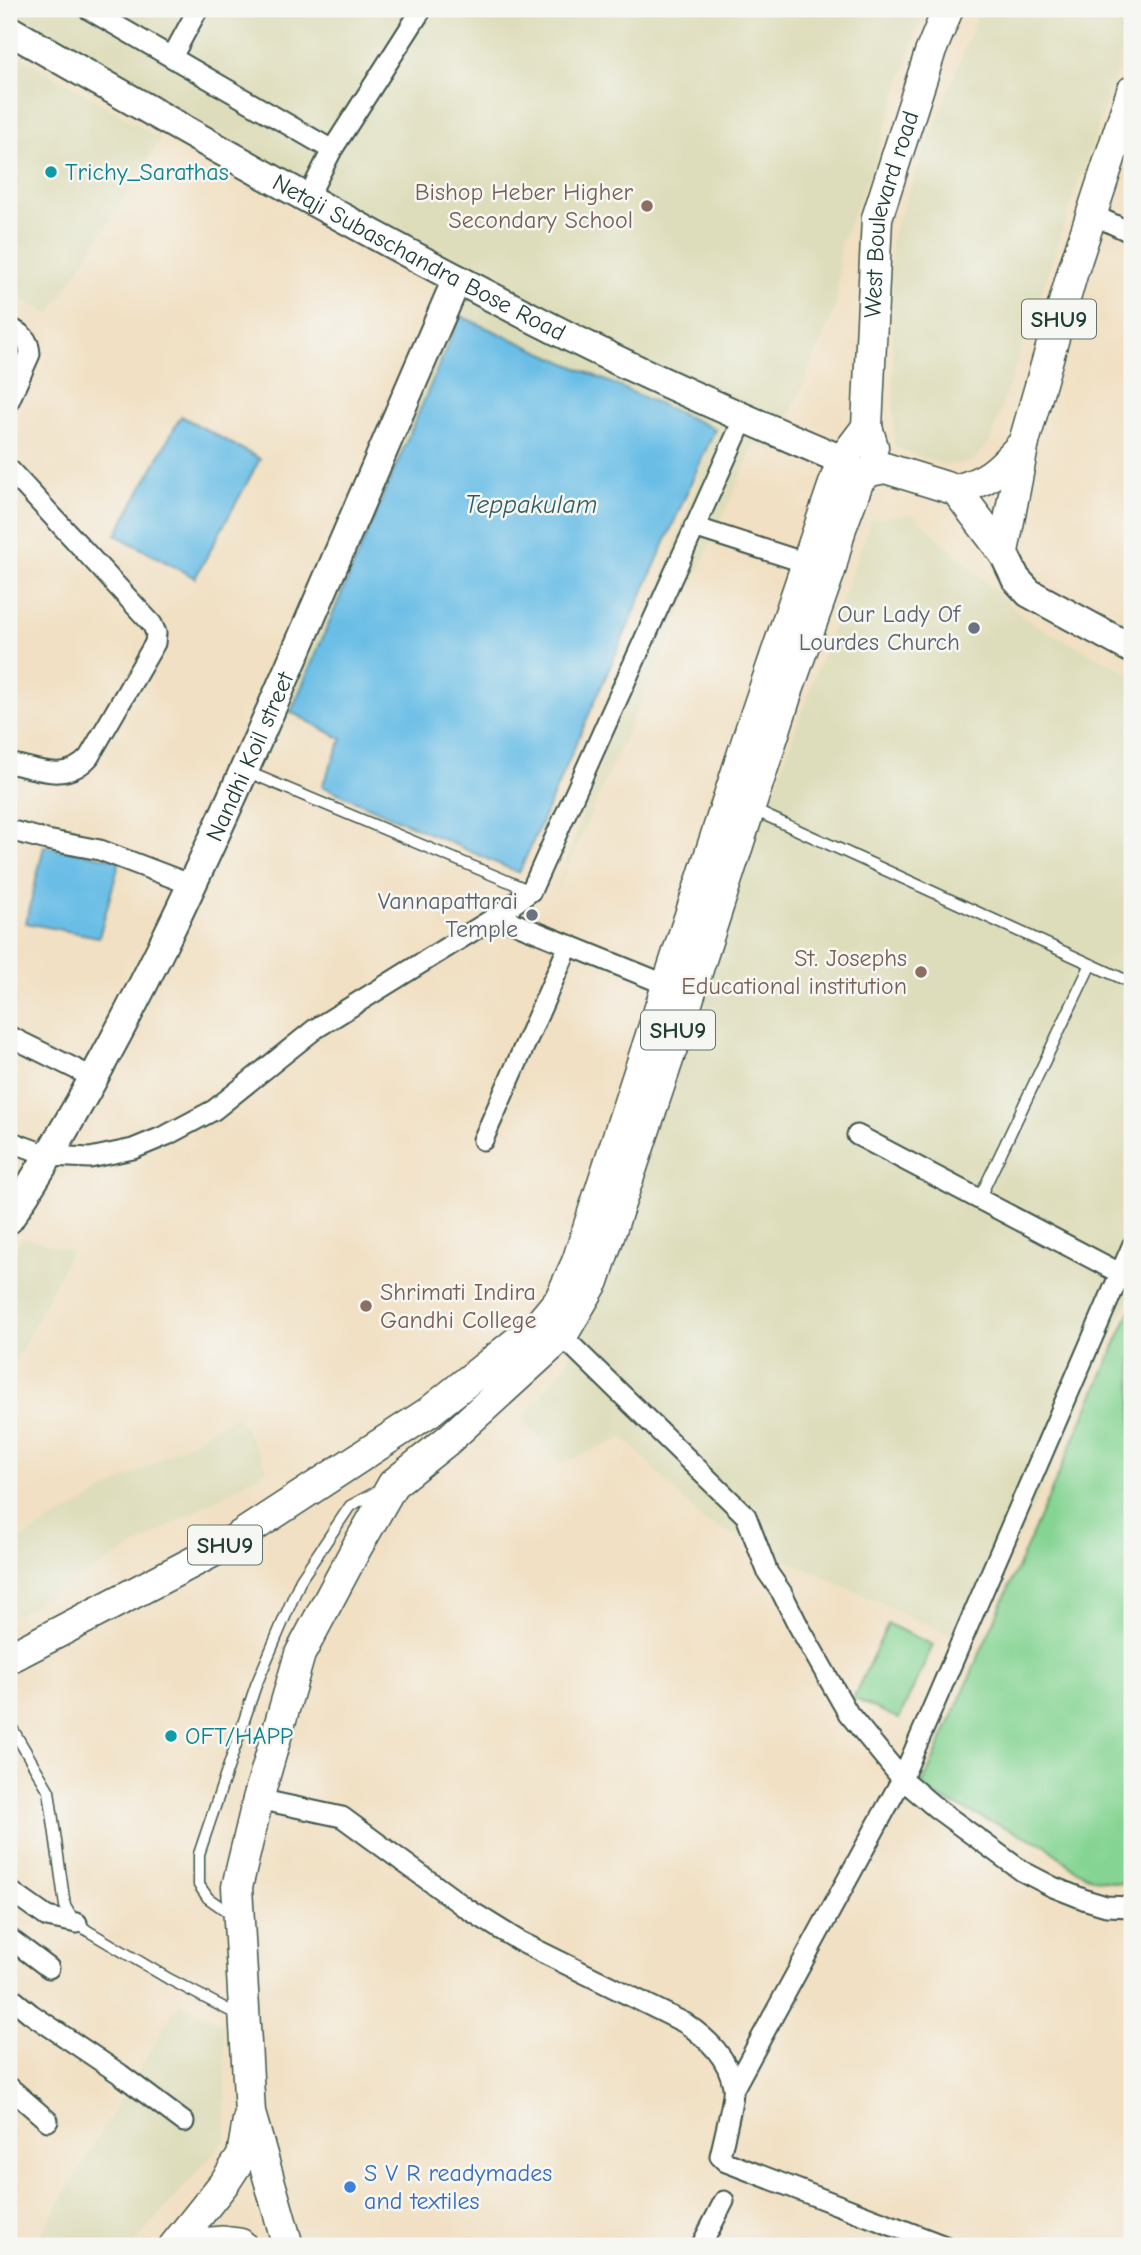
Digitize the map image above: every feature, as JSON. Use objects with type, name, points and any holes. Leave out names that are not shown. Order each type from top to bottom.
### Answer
[{"type":"highway","points":[[200,2246],[239,2246]]},
{"type":"main road","name":"West Boulevard road","points":[[867,427],[877,218],[930,53],[948,9]]},
{"type":"main road","name":"Netaji Subaschandra Bose Road","points":[[9,30],[307,199],[550,328],[842,460]]},
{"type":"main road","name":"SHU9","points":[[1003,552],[1024,442],[1073,271],[1132,91]]},
{"type":"main road","name":"Nandhi Koil street","points":[[9,1219],[50,1156],[94,1078],[192,885],[457,279]]},
{"type":"main road","name":"SHU9","points":[[9,1658],[226,1545],[429,1412],[530,1331],[559,1299],[577,1262],[842,460],[867,427]]},
{"type":"main road","points":[[867,427],[874,452],[885,468],[956,490],[1003,552],[1016,579],[1029,593],[1132,649]]},
{"type":"main road","name":"SHU9","points":[[956,490],[975,485],[993,475],[1024,442]]},
{"type":"main road","name":"SHU9","points":[[448,1440],[562,1336],[594,1281],[687,1003],[786,693],[830,571],[841,528],[859,480],[870,471],[885,468]]},
{"type":"main road","points":[[288,2246],[250,2113],[237,1887],[258,1799],[300,1654],[393,1484],[448,1440],[429,1412]]},
{"type":"main road","points":[[174,2246],[225,2182],[242,2156],[250,2113]]},
{"type":"street","points":[[88,9],[332,150]]},
{"type":"street","points":[[172,57],[198,9]]},
{"type":"street","points":[[307,199],[332,150],[422,9]]},
{"type":"street","points":[[1091,214],[1132,233]]},
{"type":"street","points":[[9,327],[25,336],[30,350],[30,357],[9,401]]},
{"type":"street","points":[[9,1141],[50,1156],[90,1158],[116,1154],[145,1144],[191,1122],[214,1110],[315,1029],[497,916],[531,891],[744,418]]},
{"type":"street","points":[[9,469],[152,624],[156,636],[155,643],[82,765],[60,774],[9,763]]},
{"type":"street","points":[[694,527],[806,563]]},
{"type":"street","points":[[9,830],[100,850],[192,885]]},
{"type":"street","points":[[497,916],[667,985]]},
{"type":"street","points":[[483,1140],[569,945]]},
{"type":"street","points":[[9,1036],[94,1078]]},
{"type":"street","points":[[858,1135],[1126,1276]]},
{"type":"street","points":[[945,2246],[723,2160],[720,2156],[734,2088],[902,1779],[1126,1276],[1132,1246]]},
{"type":"street","points":[[562,1336],[750,1521],[757,1549],[768,1573],[782,1593],[848,1713],[902,1779],[936,1808],[1022,1871],[1086,1900],[1106,1906],[1132,1907]]},
{"type":"street","points":[[258,1799],[342,1817],[466,1908],[519,1941],[685,2023],[701,2034],[722,2056],[734,2088]]},
{"type":"street","points":[[9,1890],[47,1917],[78,1923]]},
{"type":"street","points":[[9,1938],[49,1968]]},
{"type":"street","points":[[9,1996],[184,2122]]},
{"type":"street","points":[[9,2087],[48,2121]]},
{"type":"street","points":[[703,2246],[724,2201]]},
{"type":"lane","points":[[244,771],[531,891]]},
{"type":"lane","points":[[750,808],[1132,983]]},
{"type":"lane","points":[[979,1199],[1091,964]]},
{"type":"lane","points":[[239,1920],[208,1898],[198,1885],[199,1854],[256,1685],[301,1579],[350,1506],[393,1484]]},
{"type":"lane","points":[[9,1723],[50,1791],[65,1906],[78,1923],[169,1979],[244,2018]]},
{"type":"shaded area","points":[[9,9],[550,9],[548,14],[551,17],[555,9],[925,9],[873,166],[840,245],[837,304],[775,452],[755,444],[554,897],[715,429],[460,316],[291,712],[258,772],[437,305],[460,315],[479,275],[418,247],[9,14]]},
{"type":"shaded area","points":[[980,9],[1132,9],[1132,26],[991,440],[972,462],[944,465],[894,447],[891,237]]},
{"type":"shaded area","name":"Trichy_Sarathas","points":[[9,49],[161,139],[50,315],[9,293]]},
{"type":"shaded area","name":"St. Josephs Educational institution","points":[[913,514],[1025,619],[1132,675],[1132,1293],[969,1644],[703,1521],[624,1437],[560,1464],[523,1419],[569,1360],[871,519]]},
{"type":"shaded area","points":[[23,1237],[71,1251],[9,1375],[9,1258]]},
{"type":"shaded area","points":[[237,1415],[268,1469],[9,1619],[9,1546]]},
{"type":"shaded area","points":[[180,2002],[224,2025],[226,2139],[132,2246],[33,2246]]},
{"type":"green space","points":[[1132,1307],[1132,1884],[1106,1881],[1085,1874],[1046,1845],[920,1790]]},
{"type":"green space","points":[[888,1624],[933,1645],[899,1719],[853,1698]]},
{"type":"water","name":"Teppakulam","points":[[460,316],[715,429],[519,873],[322,786],[342,739],[291,712]]},
{"type":"water","points":[[181,416],[260,459],[195,578],[116,535]]},
{"type":"water","points":[[44,846],[120,860],[99,937],[26,923]]},
{"type":"place","name":"Trichy_Sarathas","points":[[51,172]]},
{"type":"place","name":"Bishop Heber Higher Secondary School","points":[[647,206]]},
{"type":"place","name":"Our Lady Of Lourdes Church","points":[[974,628]]},
{"type":"place","name":"Vannapattarai Temple","points":[[532,915]]},
{"type":"place","name":"St. Josephs Educational institution","points":[[921,972]]},
{"type":"place","name":"Shrimati Indira Gandhi College","points":[[366,1306]]},
{"type":"place","name":"OFT/HAPP","points":[[171,1736]]},
{"type":"place","name":"S V R readymades and textiles","points":[[350,2187]]}]
